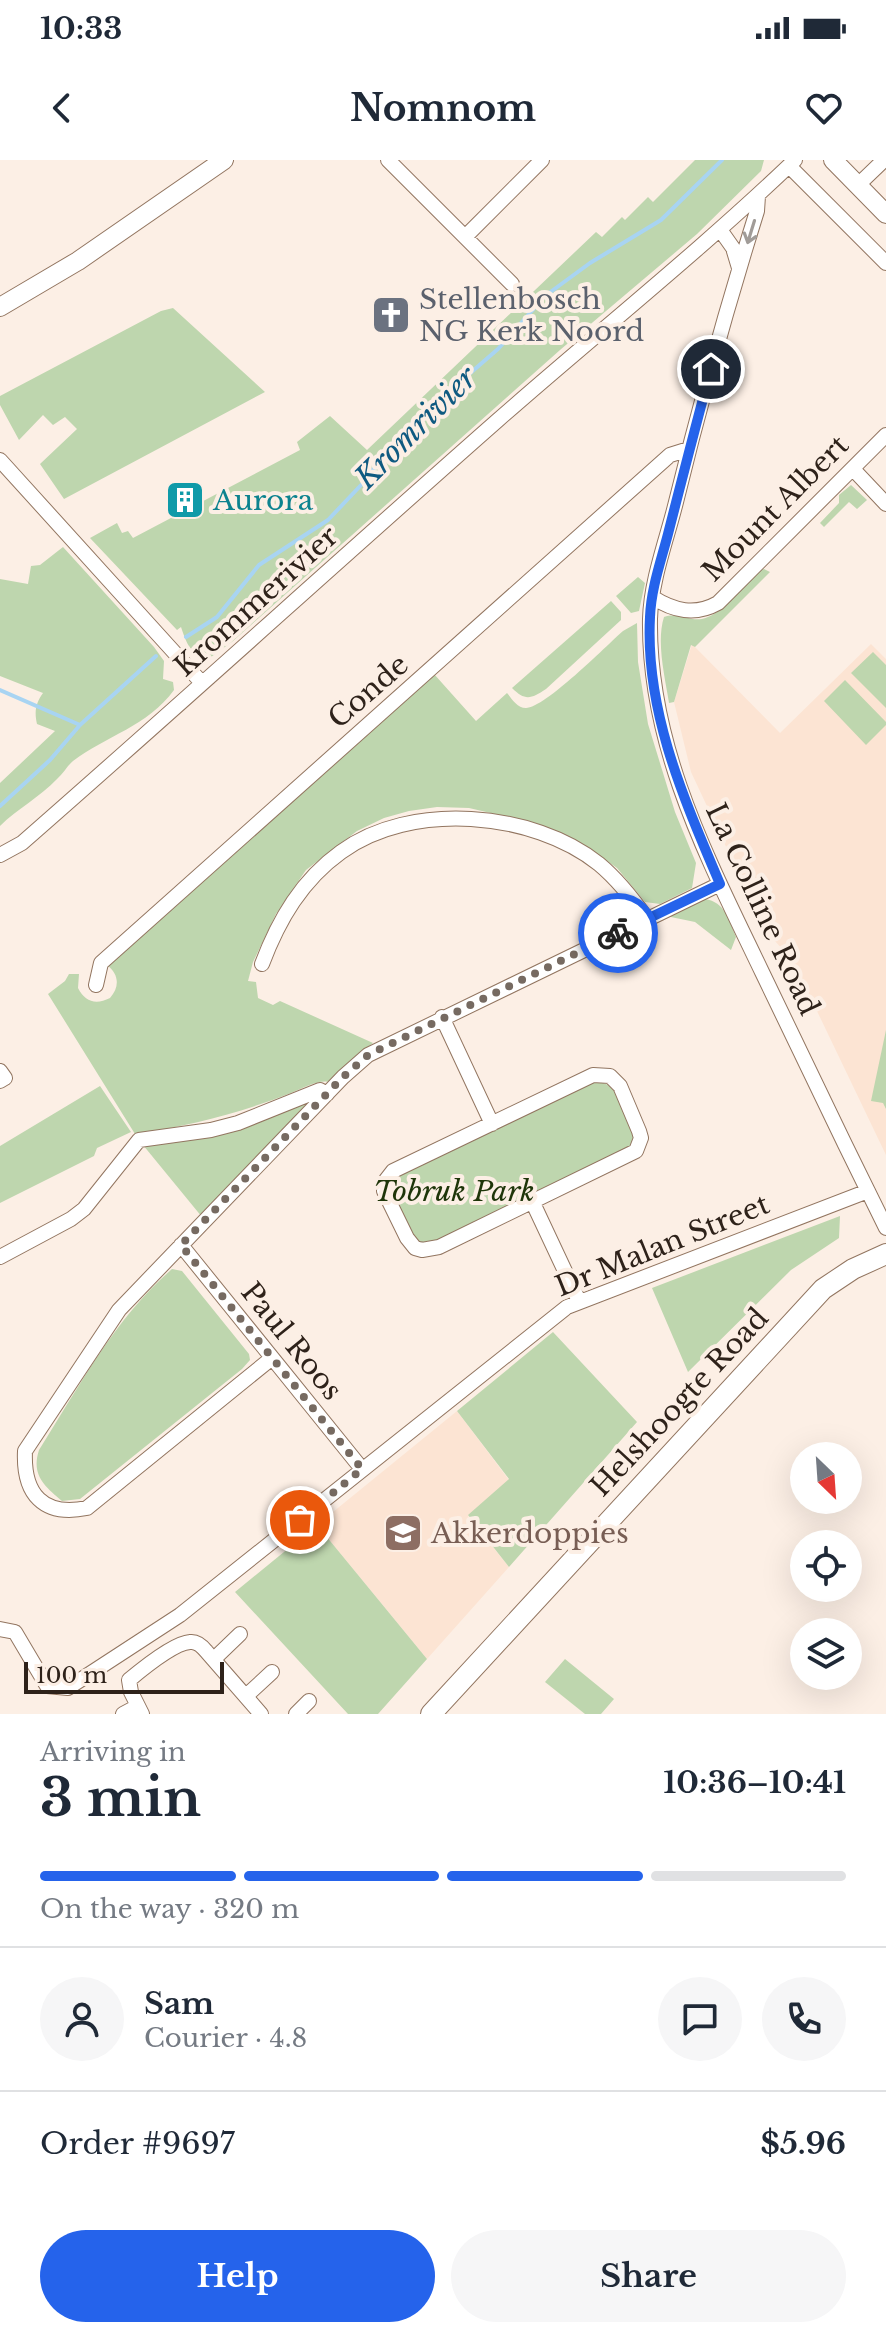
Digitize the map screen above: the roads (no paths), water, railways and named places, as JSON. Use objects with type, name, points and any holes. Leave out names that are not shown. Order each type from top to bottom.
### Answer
[{"type":"main road","name":"Helshoogte Road","points":[[431,1714],[823,1289],[853,1269],[886,1254]]},
{"type":"street","points":[[0,307],[78,261],[224,160]]},
{"type":"street","points":[[388,160],[512,284]]},
{"type":"street","points":[[466,236],[542,160]]},
{"type":"street","points":[[833,160],[886,214]]},
{"type":"street","points":[[858,185],[884,160]]},
{"type":"street","points":[[792,163],[886,263]]},
{"type":"street","name":"Krommerivier","points":[[0,855],[22,843],[508,411],[721,231],[792,163]]},
{"type":"street","name":"La Colline Road","points":[[758,196],[757,211],[689,449],[652,597],[651,661],[662,730],[682,795],[720,884],[886,1228]]},
{"type":"street","points":[[0,295],[126,228]]},
{"type":"street","points":[[721,231],[733,248],[740,268]]},
{"type":"street","name":"Mount Albert","points":[[652,597],[688,612],[703,611],[718,603],[886,435]]},
{"type":"street","name":"Conde","points":[[96,985],[101,963],[112,953],[670,455],[689,449]]},
{"type":"street","points":[[0,460],[202,683]]},
{"type":"street","points":[[853,469],[886,504]]},
{"type":"street","points":[[262,964],[293,899],[311,879],[342,851],[370,835],[403,823],[441,819],[483,820],[525,828],[562,843],[598,863],[631,896],[647,919]]},
{"type":"street","points":[[272,1358],[87,1508],[70,1511],[54,1508],[29,1489],[24,1474],[25,1451],[119,1310],[368,1055],[720,884]]},
{"type":"street","points":[[442,1017],[492,1124]]},
{"type":"street","points":[[0,1071],[5,1078],[0,1081]]},
{"type":"street","points":[[593,1075],[610,1076],[620,1086],[639,1131],[641,1138],[636,1151],[533,1203],[431,1249],[415,1248],[384,1191],[386,1180],[393,1171],[593,1075]]},
{"type":"street","points":[[0,1257],[84,1209],[139,1140],[225,1127],[320,1090],[327,1094]]},
{"type":"street","name":"Dr Malan Street","points":[[0,1629],[15,1632],[47,1686],[68,1688],[216,1588],[554,1315],[579,1301],[868,1191]]},
{"type":"street","points":[[533,1203],[579,1301]]},
{"type":"street","name":"Paul Roos","points":[[181,1245],[362,1469]]},
{"type":"street","points":[[214,1659],[240,1634]]},
{"type":"street","points":[[146,1638],[159,1658]]},
{"type":"street","points":[[123,1714],[140,1710],[129,1680],[159,1658],[191,1641],[202,1646],[261,1714]]},
{"type":"street","points":[[246,1696],[272,1672]]},
{"type":"street","points":[[296,1714],[309,1701]]},
{"type":"waterway","name":"Kromrivier","points":[[186,637],[217,617],[259,565],[328,520],[363,483],[399,435],[498,349],[545,296],[590,263],[661,220],[722,160]]},
{"type":"waterway","name":"Kromrivier","points":[[0,806],[50,760],[80,725],[156,656]]},
{"type":"waterway","points":[[0,690],[80,725]]},
{"type":"place","name":"Stellenbosch NG Kerk Noord","points":[[391,315]]},
{"type":"place","name":"Aurora","points":[[185,500]]},
{"type":"place","name":"Akkerdoppies","points":[[403,1533]]},
{"type":"park label","name":"Tobruk Park","points":[[454,1191]]}]
